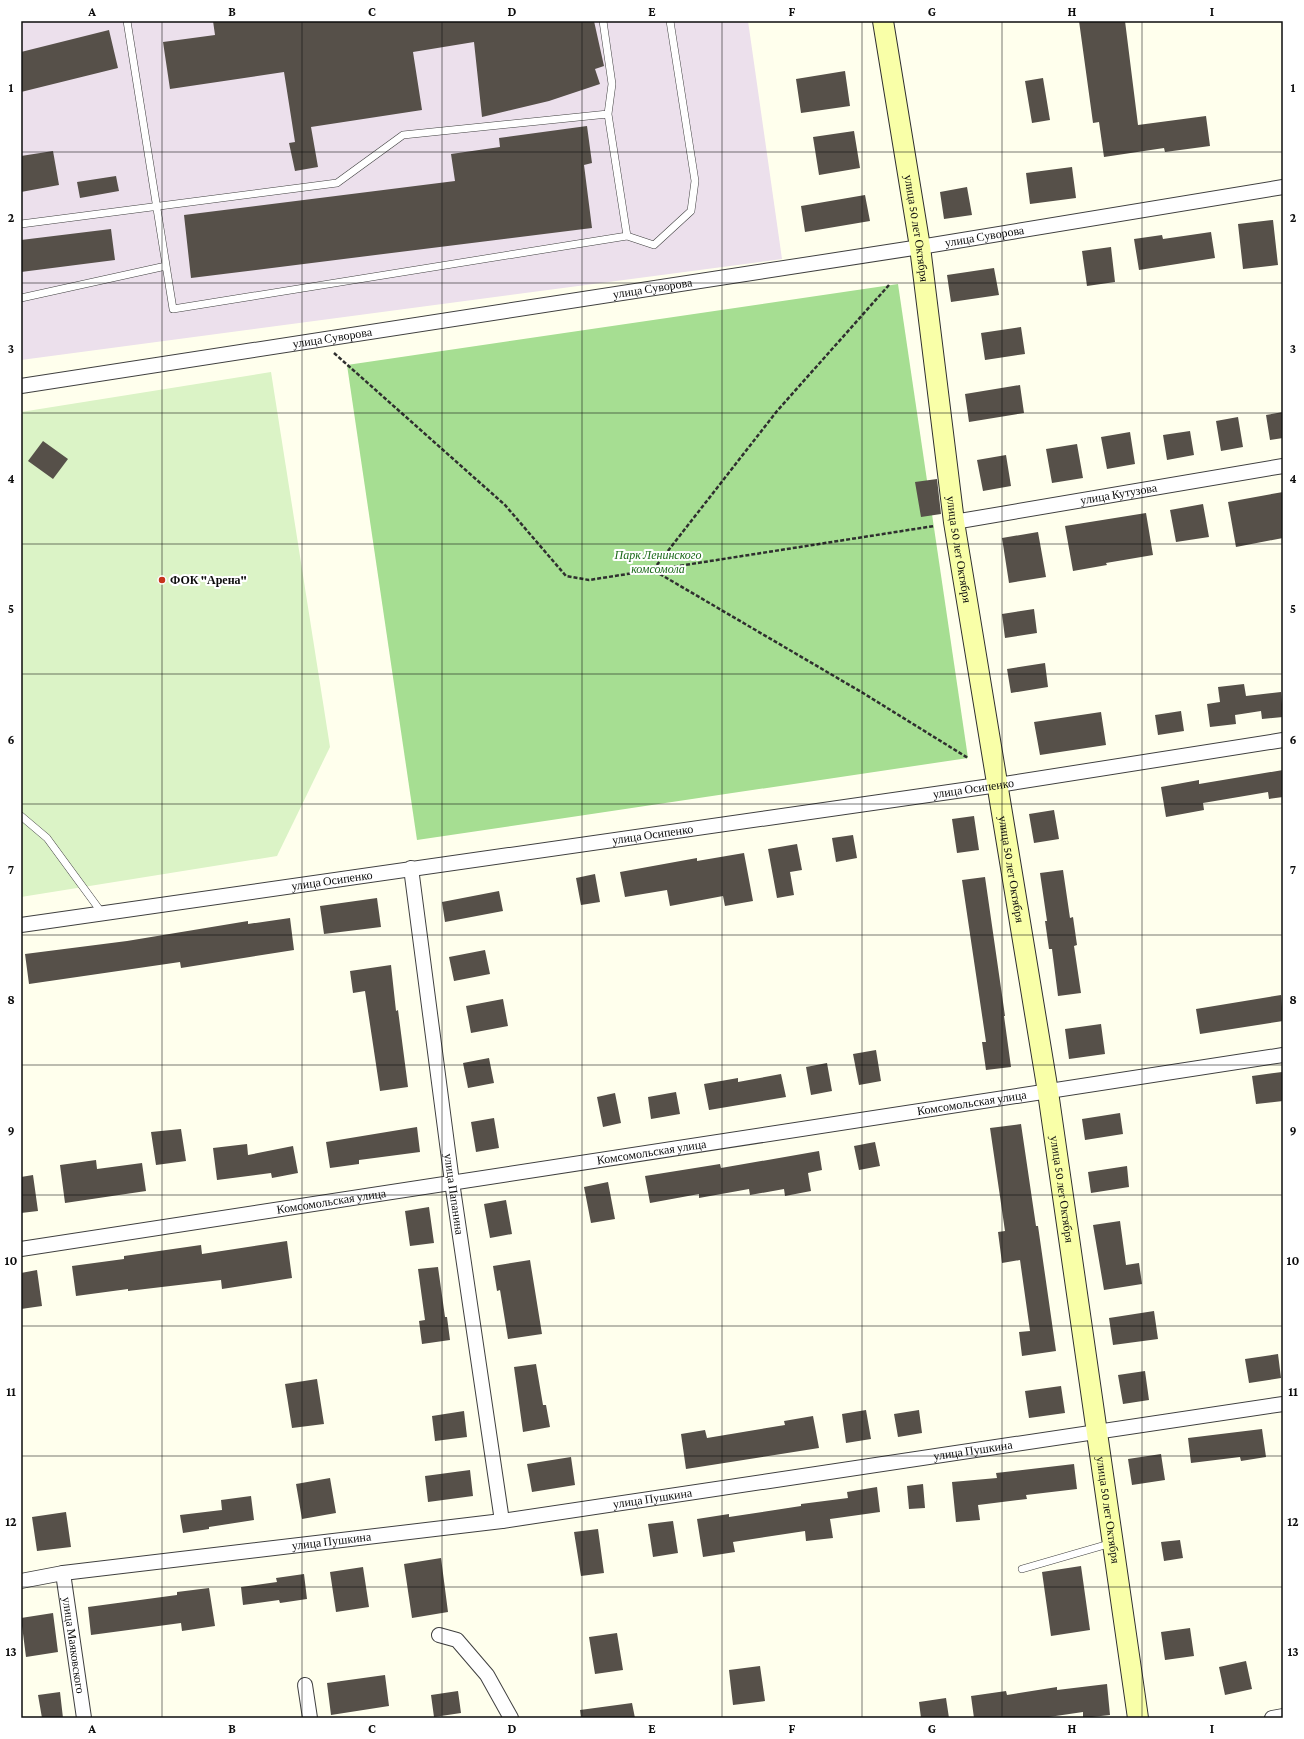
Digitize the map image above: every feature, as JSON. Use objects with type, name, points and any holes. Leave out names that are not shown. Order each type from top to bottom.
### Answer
[{"type":"street","name":"улица 50 лет Октября","points":[[883,21],[920,247],[954,522],[1048,1092],[1138,1718]]},
{"type":"street","name":"улица Суворова","points":[[21,386],[920,247],[1283,187]]},
{"type":"street","name":"улица Кутузова","points":[[954,522],[1283,466]]},
{"type":"street","name":"улица Осипенко","points":[[21,925],[998,784],[1283,740]]},
{"type":"street","name":"улица Папанина","points":[[410,868],[452,1182],[502,1521]]},
{"type":"street","name":"Комсомольская улица","points":[[21,1249],[1283,1055]]},
{"type":"street","name":"улица Пушкина","points":[[21,1581],[63,1573],[502,1521],[1283,1404]]},
{"type":"street","name":"улица Маяковского","points":[[63,1573],[84,1718]]},
{"type":"street","points":[[440,1635],[458,1640],[487,1675],[511,1718]]},
{"type":"street","points":[[305,1684],[310,1718]]},
{"type":"street","points":[[1272,1718],[1283,1716]]},
{"type":"lane","points":[[127,21],[173,309],[627,236],[654,245],[691,211],[695,181],[670,21]]},
{"type":"lane","points":[[603,21],[612,84],[608,114],[627,236]]},
{"type":"lane","points":[[21,224],[337,183],[403,135],[608,114]]},
{"type":"lane","points":[[21,298],[166,266]]},
{"type":"lane","points":[[21,816],[47,838],[102,913]]},
{"type":"lane","points":[[1022,1569],[1113,1543]]},
{"type":"path","points":[[653,570],[777,411],[889,285]]},
{"type":"path","points":[[320,340],[505,505],[566,576],[589,580],[934,526]]},
{"type":"path","points":[[653,570],[968,758]]},
{"type":"shaded area","points":[[21,21],[748,21],[782,259],[21,360]]},
{"type":"green space","name":"Парк Ленинского комсомола","points":[[898,284],[968,758],[417,840],[347,365]]},
{"type":"green space","name":"ФОК \"Арена\"","points":[[271,372],[330,747],[277,856],[21,897],[21,412]]},
{"type":"building","points":[[213,21],[594,21],[604,66],[595,69],[600,84],[549,101],[482,117],[474,42],[413,52],[422,110],[311,127],[318,167],[295,171],[289,143],[295,142],[284,72],[170,89],[163,42],[215,35]]},
{"type":"building","points":[[1079,21],[1125,21],[1138,125],[1206,116],[1210,146],[1165,152],[1164,148],[1104,157],[1099,122],[1093,123]]},
{"type":"building","points":[[109,30],[118,68],[21,92],[21,52]]},
{"type":"building","points":[[845,71],[850,106],[801,113],[796,79]]},
{"type":"building","points":[[1043,78],[1050,120],[1032,123],[1025,81]]},
{"type":"building","points":[[587,126],[592,163],[584,165],[592,228],[191,278],[184,215],[455,181],[451,154],[500,147],[499,138]]},
{"type":"building","points":[[854,131],[860,168],[819,175],[813,137]]},
{"type":"building","points":[[53,151],[59,185],[21,192],[21,156]]},
{"type":"building","points":[[1072,167],[1076,198],[1030,204],[1026,173]]},
{"type":"building","points":[[116,176],[119,191],[80,198],[77,182]]},
{"type":"building","points":[[967,187],[972,215],[944,219],[940,192]]},
{"type":"building","points":[[865,195],[870,221],[805,232],[801,206]]},
{"type":"building","points":[[1273,220],[1278,265],[1243,269],[1238,224]]},
{"type":"building","points":[[111,229],[115,260],[21,272],[21,240]]},
{"type":"building","points":[[1211,232],[1215,258],[1139,270],[1134,239],[1162,235],[1163,239]]},
{"type":"building","points":[[1111,247],[1115,282],[1087,286],[1082,251]]},
{"type":"building","points":[[994,268],[999,295],[951,302],[947,275]]},
{"type":"building","points":[[1021,327],[1025,354],[985,360],[981,333]]},
{"type":"building","points":[[1020,385],[1024,413],[969,422],[965,394]]},
{"type":"building","points":[[1283,412],[1283,438],[1270,440],[1266,415]]},
{"type":"building","points":[[1238,417],[1243,447],[1221,451],[1216,421]]},
{"type":"building","points":[[1190,431],[1194,455],[1167,460],[1163,435]]},
{"type":"building","points":[[1130,432],[1135,464],[1107,469],[1101,437]]},
{"type":"building","points":[[43,441],[68,459],[53,479],[28,461]]},
{"type":"building","points":[[1077,444],[1083,478],[1052,483],[1046,449]]},
{"type":"building","points":[[1006,455],[1011,486],[983,491],[977,460]]},
{"type":"building","points":[[937,479],[941,514],[921,517],[915,482]]},
{"type":"building","points":[[1283,492],[1283,538],[1236,547],[1228,502]]},
{"type":"building","points":[[1203,504],[1209,537],[1176,542],[1170,510]]},
{"type":"building","points":[[1146,513],[1153,555],[1106,563],[1107,565],[1073,571],[1065,526]]},
{"type":"building","points":[[1038,532],[1046,577],[1009,583],[1002,538]]},
{"type":"building","points":[[1034,609],[1037,633],[1005,638],[1002,614]]},
{"type":"building","points":[[1045,663],[1048,687],[1011,693],[1007,669]]},
{"type":"building","points":[[1244,684],[1246,696],[1281,692],[1283,717],[1262,719],[1261,711],[1235,715],[1236,724],[1210,727],[1207,704],[1220,702],[1218,687]]},
{"type":"building","points":[[1181,711],[1184,731],[1158,735],[1155,715]]},
{"type":"building","points":[[1101,712],[1106,745],[1040,755],[1034,722]]},
{"type":"building","points":[[1283,770],[1283,797],[1269,799],[1268,792],[1203,803],[1204,810],[1166,817],[1161,787],[1199,780],[1199,784]]},
{"type":"building","points":[[1054,810],[1059,839],[1034,843],[1029,814]]},
{"type":"building","points":[[974,816],[979,850],[957,853],[952,819]]},
{"type":"building","points":[[853,835],[857,858],[836,862],[832,838]]},
{"type":"building","points":[[797,844],[802,870],[790,872],[794,895],[777,898],[768,849]]},
{"type":"building","points":[[744,853],[753,901],[725,906],[723,896],[670,906],[667,890],[625,897],[620,872],[697,858],[697,861]]},
{"type":"building","points":[[1063,870],[1070,918],[1073,917],[1077,945],[1074,946],[1081,993],[1058,996],[1052,949],[1049,949],[1045,921],[1047,921],[1040,873]]},
{"type":"building","points":[[595,874],[600,902],[581,905],[576,878]]},
{"type":"building","points":[[985,877],[1011,1067],[986,1070],[982,1042],[986,1042],[962,880]]},
{"type":"building","points":[[499,891],[503,911],[445,922],[442,902]]},
{"type":"building","points":[[377,898],[381,927],[324,934],[320,906]]},
{"type":"building","points":[[290,918],[294,950],[181,968],[180,962],[29,984],[25,954],[127,941],[248,921],[248,924]]},
{"type":"building","points":[[485,950],[490,974],[454,981],[449,957]]},
{"type":"building","points":[[391,965],[396,1011],[398,1010],[408,1087],[380,1091],[365,991],[353,993],[350,971]]},
{"type":"building","points":[[1281,995],[1283,1021],[1200,1034],[1196,1009]]},
{"type":"building","points":[[503,999],[508,1026],[471,1033],[466,1006]]},
{"type":"building","points":[[1101,1024],[1105,1054],[1069,1059],[1065,1029]]},
{"type":"building","points":[[876,1050],[881,1081],[859,1085],[853,1054]]},
{"type":"building","points":[[489,1058],[494,1083],[468,1088],[463,1063]]},
{"type":"building","points":[[827,1063],[832,1091],[811,1095],[806,1067]]},
{"type":"building","points":[[1282,1072],[1283,1101],[1256,1104],[1252,1076]]},
{"type":"building","points":[[781,1074],[786,1097],[709,1110],[704,1084],[738,1078],[738,1082]]},
{"type":"building","points":[[676,1092],[680,1114],[651,1119],[648,1097]]},
{"type":"building","points":[[615,1093],[621,1123],[603,1127],[597,1097]]},
{"type":"building","points":[[1120,1113],[1123,1134],[1085,1140],[1082,1119]]},
{"type":"building","points":[[494,1118],[499,1148],[476,1152],[471,1122]]},
{"type":"building","points":[[1021,1124],[1036,1226],[1038,1226],[1056,1351],[1022,1356],[1019,1332],[1030,1331],[1020,1260],[1002,1263],[998,1232],[1005,1231],[990,1128]]},
{"type":"building","points":[[417,1127],[420,1152],[359,1160],[359,1164],[330,1168],[326,1142]]},
{"type":"building","points":[[181,1129],[186,1161],[156,1165],[151,1132]]},
{"type":"building","points":[[875,1142],[880,1166],[859,1170],[854,1146]]},
{"type":"building","points":[[247,1144],[248,1155],[293,1146],[298,1173],[272,1178],[271,1173],[217,1180],[213,1148]]},
{"type":"building","points":[[819,1151],[822,1170],[808,1173],[811,1191],[785,1196],[784,1189],[750,1195],[749,1189],[699,1198],[699,1194],[650,1203],[645,1176],[720,1164],[721,1168]]},
{"type":"building","points":[[96,1160],[97,1169],[142,1163],[146,1191],[65,1203],[60,1165]]},
{"type":"building","points":[[1127,1166],[1129,1187],[1091,1193],[1088,1172]]},
{"type":"building","points":[[33,1175],[38,1211],[21,1213],[21,1177]]},
{"type":"building","points":[[608,1182],[615,1219],[591,1223],[584,1187]]},
{"type":"building","points":[[506,1200],[512,1234],[490,1238],[484,1204]]},
{"type":"building","points":[[429,1207],[434,1243],[410,1246],[405,1211]]},
{"type":"building","points":[[1120,1221],[1126,1265],[1139,1263],[1142,1284],[1104,1290],[1093,1225]]},
{"type":"building","points":[[287,1241],[292,1278],[222,1289],[221,1280],[128,1291],[128,1289],[76,1296],[72,1266],[124,1259],[124,1256],[201,1245],[202,1254]]},
{"type":"building","points":[[530,1260],[542,1334],[508,1339],[500,1290],[497,1291],[493,1266]]},
{"type":"building","points":[[438,1267],[445,1317],[447,1317],[450,1340],[422,1344],[419,1321],[425,1320],[418,1269]]},
{"type":"building","points":[[37,1270],[42,1306],[21,1309],[21,1273]]},
{"type":"building","points":[[1154,1311],[1158,1339],[1113,1345],[1109,1318]]},
{"type":"building","points":[[1278,1354],[1281,1378],[1249,1383],[1245,1359]]},
{"type":"building","points":[[536,1364],[543,1405],[546,1405],[550,1427],[523,1432],[514,1367]]},
{"type":"building","points":[[1145,1371],[1149,1400],[1123,1404],[1118,1375]]},
{"type":"building","points":[[317,1379],[324,1424],[292,1428],[285,1384]]},
{"type":"building","points":[[1061,1386],[1065,1413],[1029,1418],[1025,1391]]},
{"type":"building","points":[[866,1410],[871,1439],[846,1443],[842,1414]]},
{"type":"building","points":[[919,1410],[922,1433],[898,1437],[894,1414]]},
{"type":"building","points":[[464,1411],[467,1437],[435,1441],[432,1416]]},
{"type":"building","points":[[813,1416],[819,1448],[686,1469],[681,1434],[705,1430],[707,1438],[785,1425],[784,1421]]},
{"type":"building","points":[[1262,1429],[1266,1457],[1241,1461],[1240,1457],[1191,1463],[1188,1438]]},
{"type":"building","points":[[1161,1454],[1165,1480],[1132,1485],[1128,1459]]},
{"type":"building","points":[[571,1457],[575,1485],[532,1492],[527,1464]]},
{"type":"building","points":[[1074,1464],[1077,1489],[1026,1495],[1027,1499],[978,1505],[980,1520],[956,1522],[952,1482],[997,1478],[996,1473]]},
{"type":"building","points":[[470,1470],[473,1496],[428,1502],[425,1476]]},
{"type":"building","points":[[330,1478],[336,1513],[302,1519],[296,1484]]},
{"type":"building","points":[[923,1484],[925,1508],[909,1509],[907,1486]]},
{"type":"building","points":[[877,1487],[880,1512],[830,1519],[833,1538],[806,1541],[805,1531],[733,1542],[735,1552],[703,1557],[697,1519],[729,1514],[729,1517],[801,1506],[801,1504],[848,1498],[847,1492]]},
{"type":"building","points":[[251,1496],[254,1520],[209,1527],[209,1529],[183,1533],[180,1515],[222,1510],[221,1500]]},
{"type":"building","points":[[66,1512],[71,1547],[37,1551],[32,1517]]},
{"type":"building","points":[[673,1521],[678,1553],[653,1557],[648,1524]]},
{"type":"building","points":[[598,1529],[604,1573],[581,1576],[574,1532]]},
{"type":"building","points":[[1180,1540],[1183,1558],[1164,1561],[1161,1542]]},
{"type":"building","points":[[441,1558],[448,1612],[412,1618],[404,1564]]},
{"type":"building","points":[[1081,1566],[1090,1630],[1051,1636],[1042,1572]]},
{"type":"building","points":[[363,1567],[369,1607],[336,1612],[330,1572]]},
{"type":"building","points":[[304,1574],[307,1599],[280,1603],[279,1600],[243,1605],[241,1587],[277,1582],[276,1578]]},
{"type":"building","points":[[209,1588],[215,1626],[182,1631],[181,1623],[91,1635],[88,1607],[177,1595],[177,1592]]},
{"type":"building","points":[[53,1613],[58,1652],[26,1657],[21,1618]]},
{"type":"building","points":[[1190,1628],[1194,1656],[1165,1660],[1161,1632]]},
{"type":"building","points":[[617,1633],[623,1670],[595,1674],[589,1637]]},
{"type":"building","points":[[1246,1661],[1252,1689],[1225,1695],[1219,1667]]},
{"type":"building","points":[[760,1666],[765,1701],[733,1705],[729,1670]]},
{"type":"building","points":[[385,1675],[389,1706],[331,1715],[327,1683]]},
{"type":"building","points":[[1107,1684],[1110,1715],[1083,1718],[1083,1712],[1042,1718],[974,1718],[971,1696],[1006,1691],[1007,1695],[1057,1687],[1057,1690]]},
{"type":"building","points":[[458,1691],[461,1713],[434,1717],[431,1695]]},
{"type":"building","points":[[60,1692],[63,1718],[42,1718],[38,1695]]},
{"type":"building","points":[[946,1698],[949,1718],[921,1718],[919,1702]]},
{"type":"building","points":[[632,1703],[635,1718],[581,1718],[580,1710]]},
{"type":"place","name":"ФОК \"Арена\"","points":[[162,580]]}]
